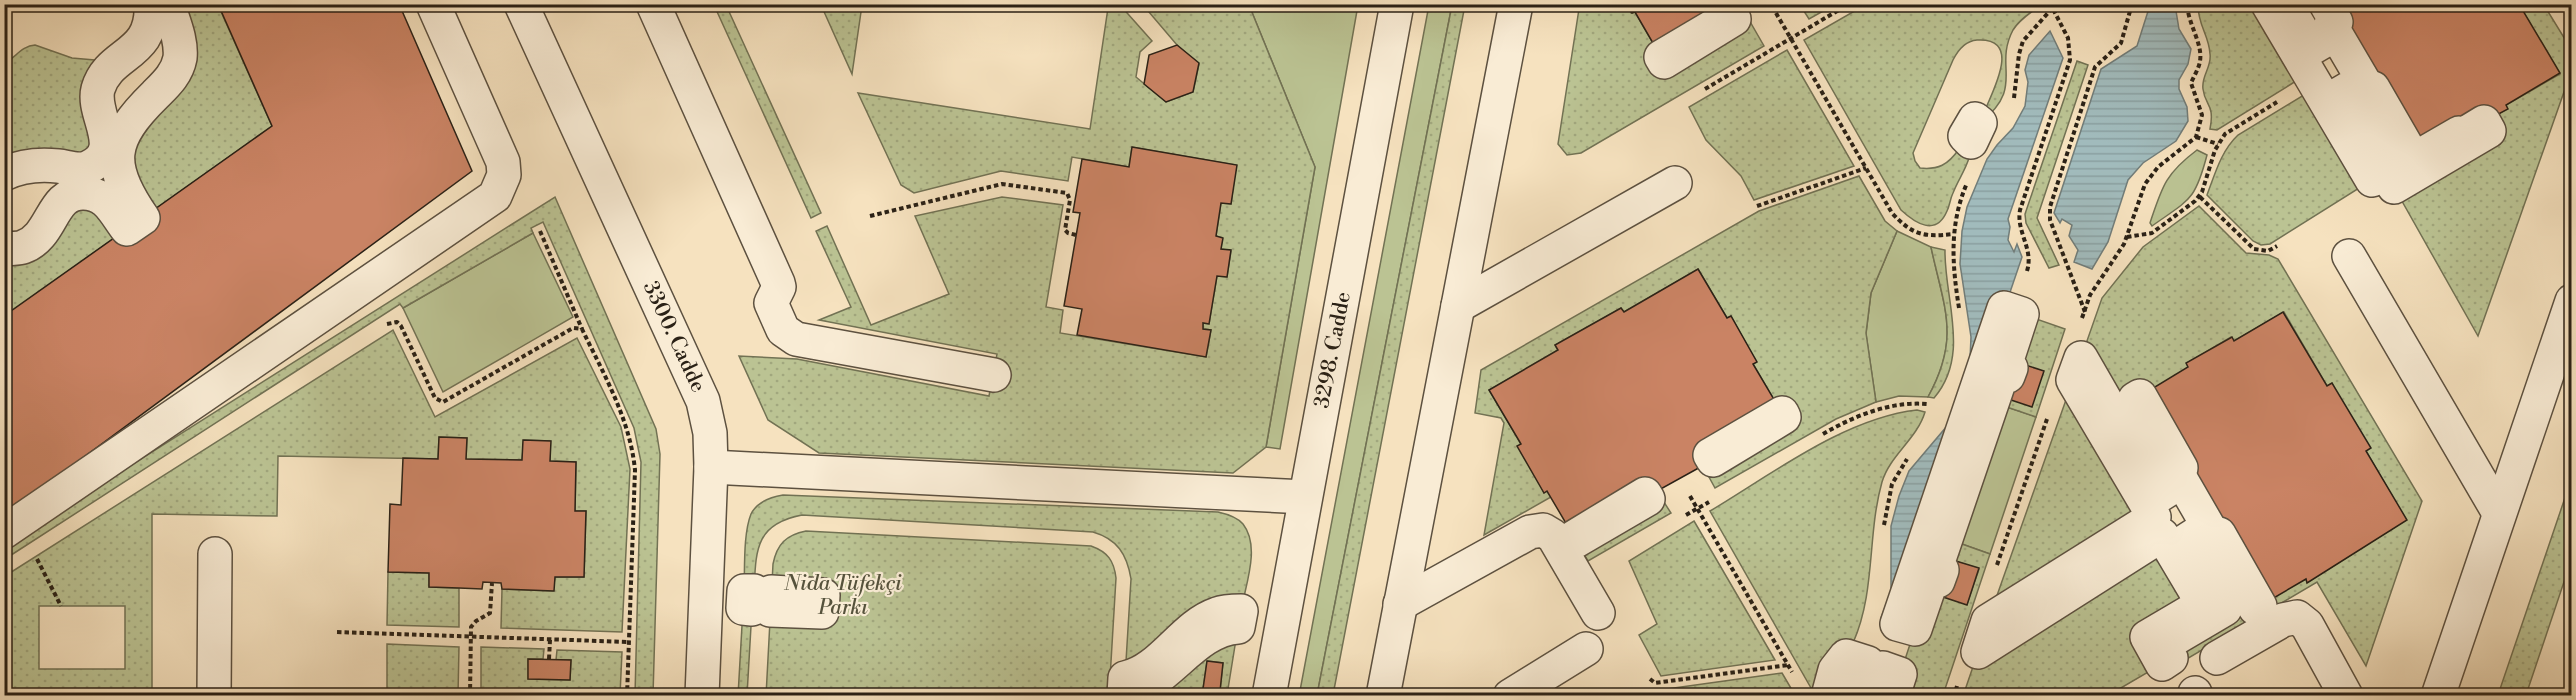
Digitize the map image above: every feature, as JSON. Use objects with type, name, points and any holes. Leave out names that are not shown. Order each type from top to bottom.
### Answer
[{"type":"street","points":[[4,174],[36,165],[82,169],[99,161],[105,153],[108,142],[97,111],[96,99],[99,86],[108,70],[141,43],[148,31],[151,4]]},
{"type":"street","points":[[4,249],[23,247],[38,237],[46,229],[57,206],[67,196],[78,193],[100,195],[109,203],[128,229],[143,218],[123,186],[118,171],[118,151],[123,133],[133,116],[171,80],[177,70],[180,45],[168,4]]},
{"type":"street","points":[[4,532],[495,196],[504,175],[503,162],[433,4]]},
{"type":"street","name":"3300. Cadde","points":[[521,4],[703,401],[710,433],[711,467],[702,696]]},
{"type":"street","points":[[652,4],[778,283],[779,287],[771,303],[786,333],[796,339],[994,375]]},
{"type":"street","name":"3298. Cadde","points":[[1269,696],[1397,4]]},
{"type":"street","points":[[1383,696],[1516,4]]},
{"type":"street","points":[[2268,4],[2372,180],[2385,172],[2339,94],[2363,80],[2336,34],[2312,48],[2286,4]]},
{"type":"street","points":[[2319,4],[2331,24],[2336,22],[2326,4]]},
{"type":"street","points":[[1458,306],[1676,183]]},
{"type":"street","points":[[2349,256],[2499,513]]},
{"type":"street","points":[[2438,696],[2571,301]]},
{"type":"street","points":[[2004,308],[2022,314],[2005,366],[2011,368],[2008,376],[2002,374],[1939,558],[1936,568],[1942,570],[1938,581],[1932,579],[1914,629],[1897,624],[2004,308]]},
{"type":"street","points":[[2081,358],[2160,495],[2182,481],[2208,526],[2185,541],[2224,609],[2164,645],[2171,658],[2162,664],[2147,637],[2203,604],[2162,535],[1978,652],[1988,621],[2154,518],[2073,380],[2081,358]]},
{"type":"street","points":[[711,467],[1305,497]]},
{"type":"street","points":[[1400,604],[1530,532],[1543,530],[1553,536],[1598,614]]},
{"type":"street","points":[[214,696],[215,554]]},
{"type":"street","points":[[2217,658],[2283,620],[2297,617],[2307,625],[2346,696]]},
{"type":"street","points":[[1510,696],[1586,649]]},
{"type":"street","points":[[1828,696],[1835,670],[1846,656],[1868,663],[1857,696]]},
{"type":"street","points":[[1874,696],[1883,668],[1900,674],[1893,696]]},
{"type":"path","points":[[1771,4],[1892,213],[1903,225],[1916,233],[1928,236],[1953,234]]},
{"type":"path","points":[[1696,95],[1849,4]]},
{"type":"path","points":[[2011,104],[2023,41],[2056,4]]},
{"type":"path","points":[[2085,312],[2050,220],[2050,207],[2094,67],[2121,43],[2133,4]]},
{"type":"path","points":[[2127,237],[2152,233],[2200,197],[2218,144],[2225,134],[2312,80]]},
{"type":"path","points":[[2196,137],[2218,144]]},
{"type":"path","points":[[1757,206],[1866,168]]},
{"type":"path","points":[[1959,313],[1952,253],[1953,234],[1960,200],[1969,179]]},
{"type":"path","points":[[870,216],[1002,184],[1014,184],[1067,193],[1070,198],[1065,230],[1076,235]]},
{"type":"path","points":[[2200,197],[2254,249],[2268,251],[2277,246]]},
{"type":"path","points":[[540,231],[624,419],[633,455],[635,470],[627,696]]},
{"type":"path","points":[[380,329],[393,322],[401,326],[435,398],[443,402],[573,328],[582,329]]},
{"type":"path","points":[[1883,536],[1885,513],[1892,484],[1909,456]]},
{"type":"path","points":[[1686,489],[1794,675]]},
{"type":"path","points":[[35,556],[61,606]]},
{"type":"path","points":[[470,696],[473,624],[490,613],[492,583]]},
{"type":"path","points":[[337,632],[629,642]]},
{"type":"path","points":[[549,659],[550,640]]},
{"type":"path","points":[[1650,679],[1655,683],[1788,665]]},
{"type":"green space","points":[[168,5],[218,5],[272,126],[143,218],[118,151],[171,79]]},
{"type":"green space","points":[[714,5],[726,5],[821,213],[811,218]]},
{"type":"green space","points":[[821,5],[862,5],[852,74]]},
{"type":"green space","points":[[1120,5],[1152,41],[1140,52],[1136,77],[1166,102],[1193,92],[1199,64],[1177,45],[1143,5],[1249,5],[1315,167],[1266,447],[1233,473],[819,453],[768,420],[739,356],[797,359],[989,396],[997,354],[819,320],[851,307],[816,231],[827,226],[871,325],[949,294],[915,216],[1002,197],[1063,205],[1046,307],[1063,310],[1060,333],[1206,357],[1211,330],[1203,329],[1203,323],[1209,324],[1217,276],[1227,277],[1231,251],[1221,249],[1222,238],[1216,236],[1221,203],[1231,204],[1236,165],[1132,147],[1129,167],[1072,157],[1068,181],[1001,171],[914,193],[901,185],[858,93],[1090,129],[1108,8],[1119,11]]},
{"type":"green space","points":[[1249,5],[1358,5],[1280,449],[1266,447],[1315,167]]},
{"type":"green space","points":[[1429,5],[1452,5],[1317,695],[1299,696]]},
{"type":"green space","points":[[1452,5],[1465,5],[1333,695],[1317,695]]},
{"type":"green space","points":[[1585,5],[1626,5],[1631,13],[1635,12],[1661,57],[1745,13],[1764,46],[1581,153],[1567,155],[1558,144],[1579,9],[1584,9]]},
{"type":"green space","points":[[1800,5],[1834,5],[1809,19]]},
{"type":"green space","points":[[1865,5],[2041,5],[2013,30],[2006,55],[2006,77],[2002,98],[1994,110],[1980,123],[2000,74],[2002,60],[2000,49],[1992,42],[1977,40],[1962,47],[1953,60],[1913,153],[1920,168],[1942,165],[1959,149],[1969,158],[1947,211],[1937,224],[1931,226],[1919,223],[1901,210],[1804,40]]},
{"type":"green space","points":[[2198,5],[2268,5],[2309,73],[2217,130],[2210,129],[2211,110],[2204,95],[2203,84],[2210,54]]},
{"type":"green space","points":[[2519,5],[2544,5],[2571,49],[2571,72],[2478,336],[2394,187],[2484,122],[2507,109],[2506,105],[2560,74]]},
{"type":"green space","points":[[35,45],[72,58],[106,61],[108,70],[105,153],[5,174],[5,63],[23,50]]},
{"type":"green space","points":[[1787,50],[1854,166],[1754,200],[1741,176],[1706,140],[1689,107]]},
{"type":"green space","points":[[2077,61],[2088,65],[2037,218],[2059,265],[2049,268],[2026,223],[2025,214]]},
{"type":"green space","points":[[2317,87],[2372,180],[2270,244],[2261,245],[2253,241],[2207,195],[2223,155],[2238,135]]},
{"type":"green space","points":[[2197,150],[2207,155],[2194,191],[2183,204],[2152,226],[2150,223],[2166,182],[2178,166]]},
{"type":"green space","points":[[1859,176],[1885,221],[1897,231],[1871,293],[1866,333],[1876,402],[1836,419],[1715,488],[1703,466],[1782,413],[1753,364],[1756,362],[1731,316],[1727,318],[1698,269],[1624,312],[1621,308],[1555,345],[1558,350],[1489,390],[1521,444],[1544,493],[1547,491],[1551,497],[1484,535],[1504,423],[1501,418],[1475,413],[1481,370],[1759,211]]},
{"type":"green space","points":[[67,196],[127,229],[5,316],[4,249]]},
{"type":"green space","points":[[555,197],[656,429],[660,454],[653,695],[635,695],[641,462],[634,428],[543,222],[531,228],[533,233],[403,308],[400,304],[5,559],[5,545]]},
{"type":"green space","points":[[2199,206],[2246,253],[2269,255],[2278,259],[2422,501],[2366,666],[2317,582],[2175,666],[2164,645],[2306,579],[2308,582],[2406,520],[2366,451],[2332,383],[2327,386],[2284,312],[2234,341],[2231,337],[2187,363],[2182,481],[2081,358],[2102,298],[2143,247]]},
{"type":"green space","points":[[1897,231],[1931,247],[1947,323],[1947,340],[1938,376],[1928,397],[1899,396],[1876,402],[1866,334],[1871,293]]},
{"type":"green space","points":[[533,233],[573,317],[443,392],[403,308]]},
{"type":"green space","points":[[1931,247],[1945,250],[1953,326],[1951,364],[1945,381],[1934,398],[1928,397],[1944,357],[1947,322]]},
{"type":"green space","points":[[2022,314],[2065,329],[2036,417],[1992,402],[2013,361]]},
{"type":"green space","points":[[393,330],[435,417],[577,338],[621,427],[630,469],[622,632],[501,628],[502,589],[553,591],[555,577],[584,577],[586,511],[575,511],[576,462],[550,461],[550,441],[524,440],[522,460],[466,459],[467,438],[439,437],[438,459],[278,456],[277,516],[152,514],[152,695],[5,696],[5,576]],"holes":[[[39,606],[125,606],[125,669],[39,669]]]},
{"type":"green space","points":[[2073,380],[2154,517],[1988,621]]},
{"type":"green space","points":[[1992,402],[2036,417],[1990,554],[1945,538]]},
{"type":"green space","points":[[1917,410],[1925,412],[1921,422],[1891,463],[1882,482],[1874,522],[1865,603],[1853,643],[1845,657],[1815,695],[1710,511],[1836,436],[1890,415]]},
{"type":"green space","points":[[2571,480],[2571,561],[2526,695],[2498,695]]},
{"type":"green space","points":[[1658,493],[1671,513],[1588,561],[1576,541]]},
{"type":"green space","points":[[783,495],[1218,512],[1235,518],[1243,524],[1251,544],[1250,567],[1241,611],[1125,678],[1131,579],[1127,562],[1120,549],[1115,543],[1101,535],[1093,532],[802,515],[787,519],[767,532],[758,551],[754,591],[744,591],[746,541],[751,514],[765,501]]},
{"type":"green space","points":[[1694,521],[1775,660],[1661,676],[1639,635],[1657,624],[1629,561]]},
{"type":"green space","name":"Nida Tüfekçi Parkı","points":[[806,531],[1097,548],[1109,558],[1116,578],[1109,695],[766,696],[773,564],[777,551],[788,538]]},
{"type":"green space","points":[[2162,535],[2203,604],[2162,664],[2119,689],[2123,695],[1963,696],[1978,652]]},
{"type":"green space","points":[[1945,538],[1990,554],[1943,695],[1893,696],[1915,629],[1934,594],[1967,604],[1979,569],[1946,558]]},
{"type":"green space","points":[[388,572],[429,573],[429,587],[459,588],[459,627],[387,625]]},
{"type":"green space","points":[[743,608],[752,609],[747,695],[738,696]]},
{"type":"green space","points":[[1238,627],[1227,695],[1124,696]],"holes":[[[1207,661],[1223,663],[1220,691],[1203,689]]]},
{"type":"green space","points":[[387,644],[459,647],[458,695],[387,695]]},
{"type":"green space","points":[[481,647],[544,649],[543,659],[528,659],[528,679],[570,680],[571,660],[556,660],[557,650],[622,652],[620,695],[481,696]]},
{"type":"green space","points":[[1782,673],[1795,695],[1633,695],[1638,693]]},
{"type":"water","points":[[2150,5],[2175,5],[2179,29],[2191,49],[2188,64],[2179,80],[2179,89],[2187,107],[2188,121],[2176,141],[2143,163],[2128,180],[2108,242],[2092,269],[2074,262],[2078,250],[2069,236],[2072,225],[2062,219],[2060,223],[2054,213],[2101,69],[2137,46]]},
{"type":"water","points":[[2050,31],[2063,58],[2008,219],[2010,227],[2008,240],[2014,252],[2017,244],[2022,257],[1897,624],[1881,618],[1891,591],[1891,526],[1899,496],[1909,471],[1947,426],[1970,359],[1971,337],[1960,264],[1962,231],[1967,207],[1987,159],[2013,128],[2025,106],[2028,82],[2025,70],[2029,55]]},
{"type":"building","points":[[218,4],[399,4],[472,171],[4,516],[4,316],[272,126]]},
{"type":"building","points":[[1626,4],[1760,4],[1661,57],[1635,12],[1632,13]]},
{"type":"building","points":[[2326,4],[2519,4],[2560,73],[2506,105],[2508,109],[2414,159]]},
{"type":"building","points":[[1177,45],[1199,63],[1193,92],[1166,102],[1144,84],[1149,55]]},
{"type":"building","points":[[1132,147],[1237,165],[1231,204],[1221,203],[1216,236],[1223,238],[1221,249],[1231,250],[1227,277],[1217,276],[1209,324],[1203,323],[1203,329],[1211,330],[1206,357],[1077,335],[1082,309],[1064,306],[1080,213],[1073,212],[1082,159],[1129,167]]},
{"type":"building","points":[[1698,269],[1727,318],[1731,316],[1757,362],[1753,364],[1782,413],[1713,460],[1574,537],[1547,491],[1544,493],[1517,446],[1521,444],[1489,390],[1558,350],[1555,345],[1621,308],[1624,312]]},
{"type":"building","points":[[2283,312],[2327,386],[2332,383],[2371,448],[2366,451],[2407,520],[2307,583],[2306,579],[2260,606],[2140,396],[2188,367],[2186,363],[2232,337],[2234,341]]},
{"type":"building","points":[[2013,361],[2044,371],[2032,407],[2002,397]]},
{"type":"building","points":[[439,437],[467,438],[466,459],[522,460],[523,440],[551,441],[550,461],[576,462],[575,511],[586,511],[584,577],[555,577],[554,591],[502,589],[501,583],[483,582],[482,589],[429,587],[429,573],[388,572],[390,504],[401,505],[403,458],[438,459]]},
{"type":"building","points":[[1946,558],[1979,568],[1967,605],[1934,594]]},
{"type":"building","points":[[528,659],[571,660],[570,680],[528,679]]},
{"type":"building","points":[[1207,661],[1223,663],[1220,691],[1203,689]]}]
